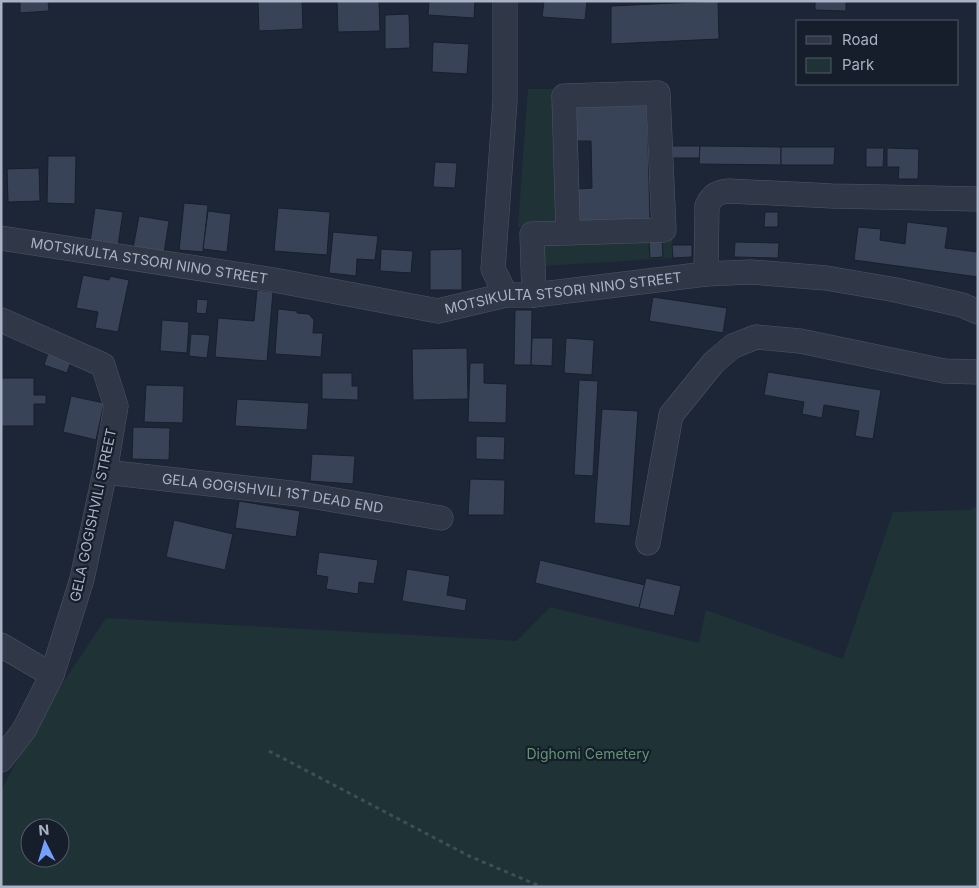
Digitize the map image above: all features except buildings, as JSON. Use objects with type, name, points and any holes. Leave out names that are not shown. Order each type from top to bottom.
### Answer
[{"type":"street","points":[[505,1],[506,101],[492,269],[506,295]]},
{"type":"street","points":[[534,295],[532,234],[568,233],[664,230],[658,94],[564,96],[568,233]]},
{"type":"street","points":[[706,274],[707,206],[711,198],[718,192],[978,199]]},
{"type":"street","name":"MOTSIKULTA STSORI NINO STREET","points":[[1,238],[264,278],[438,311],[506,295],[534,295],[706,274],[752,272],[826,278],[896,290],[962,305],[978,312]]},
{"type":"street","name":"GELA GOGISHVILI STREET","points":[[1,320],[103,365],[116,406],[82,579],[52,676],[24,730],[1,760]]},
{"type":"street","points":[[648,543],[671,415],[714,362],[733,346],[756,338],[800,341],[944,371],[978,372]]},
{"type":"street","name":"GELA GOGISHVILI 1ST DEAD END","points":[[104,472],[299,494],[441,518]]},
{"type":"street","points":[[1,645],[52,676]]},
{"type":"path","points":[[269,751],[469,856],[542,887]]},
{"type":"green space","points":[[528,89],[557,89],[558,226],[518,227]]},
{"type":"green space","points":[[672,236],[673,258],[543,266],[542,241]]},
{"type":"green space","name":"Dighomi Cemetery","points":[[978,506],[978,887],[1,887],[1,791],[39,719],[106,618],[517,641],[550,607],[699,643],[706,610],[843,659],[893,512],[969,510]]}]
